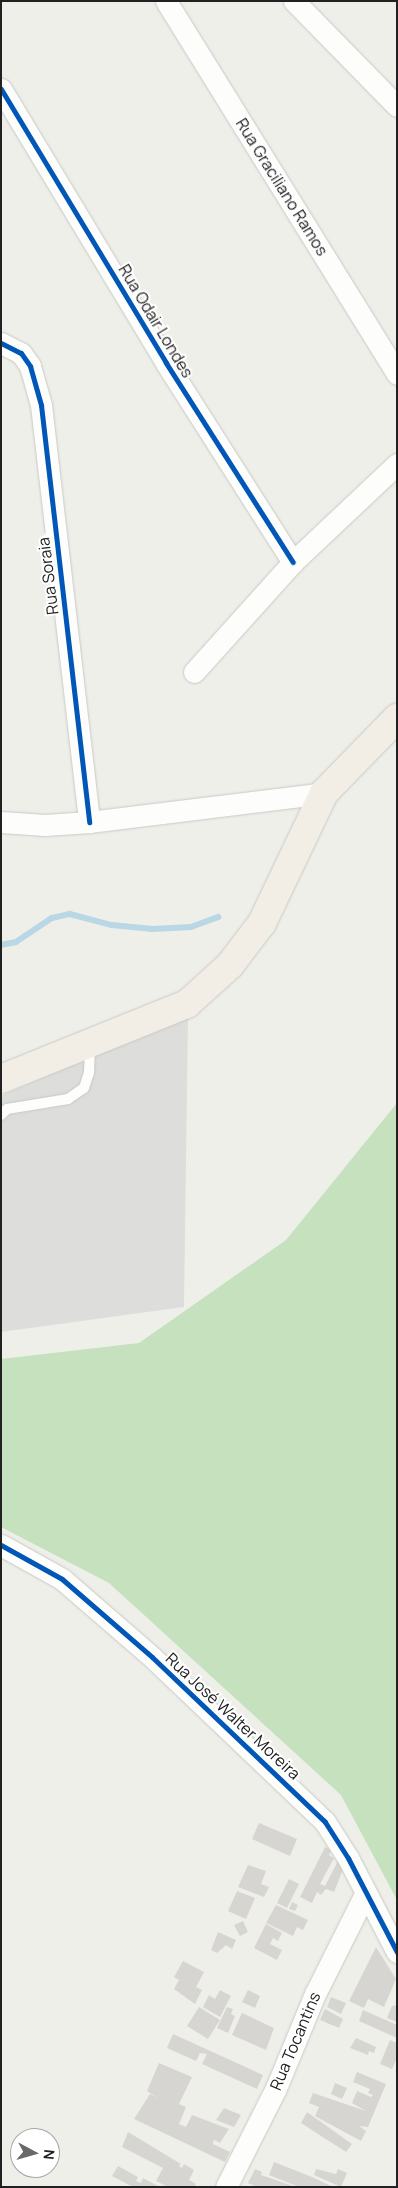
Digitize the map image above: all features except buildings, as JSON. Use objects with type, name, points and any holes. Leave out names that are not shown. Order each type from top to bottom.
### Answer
[{"type":"main road","points":[[1,1079],[187,1004],[230,966],[262,923],[324,793],[397,718]]},
{"type":"street","name":"Rua Graciliano Ramos","points":[[166,1],[397,374]]},
{"type":"street","points":[[294,1],[397,106]]},
{"type":"street","name":"Rua Odair Londes","points":[[1,89],[171,371],[293,562]]},
{"type":"street","name":"Rua Soraia","points":[[1,343],[21,353],[30,366],[41,405],[90,822]]},
{"type":"street","points":[[194,672],[293,562],[397,464]]},
{"type":"street","points":[[1,822],[45,824],[90,822],[324,793]]},
{"type":"street","name":"Rua José Walter Moreira","points":[[1,1545],[62,1579],[152,1657],[325,1822],[348,1858],[365,1894],[397,1952]]},
{"type":"street","name":"Rua Tocantins","points":[[226,2187],[276,2088],[315,1994],[365,1894]]},
{"type":"lane","points":[[1,1115],[8,1109],[68,1099],[84,1088],[89,1073],[90,1044]]},
{"type":"shaded area","points":[[188,1015],[184,1307],[1,1332],[1,1096]]},
{"type":"green space","points":[[397,1103],[397,1900],[341,1795],[109,1583],[1,1527],[1,1359],[139,1343],[286,1240]]},
{"type":"waterway","points":[[1,945],[16,942],[52,918],[70,914],[112,925],[153,929],[191,927],[218,917]]},
{"type":"cycle path","points":[[1,89],[166,363],[293,562]]},
{"type":"cycle path","points":[[1,343],[21,353],[30,366],[41,405],[89,822]]},
{"type":"cycle path","points":[[1,1545],[62,1579],[152,1657],[325,1822],[348,1858],[397,1952]]}]
